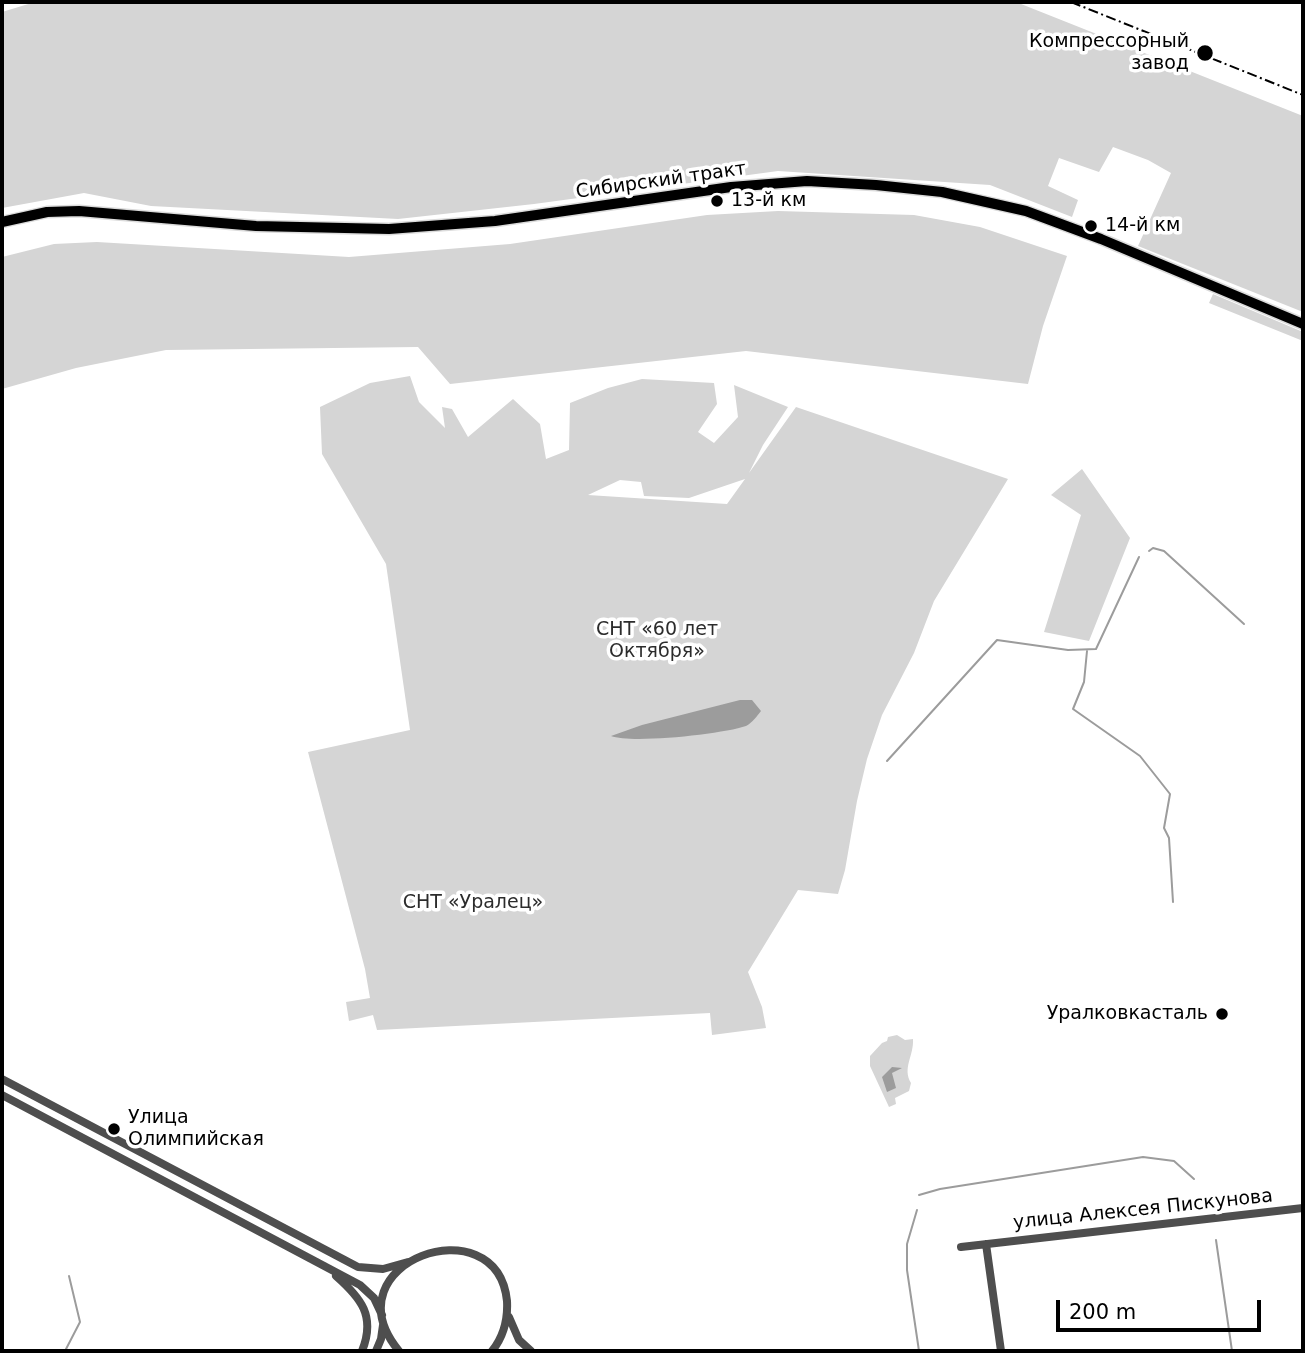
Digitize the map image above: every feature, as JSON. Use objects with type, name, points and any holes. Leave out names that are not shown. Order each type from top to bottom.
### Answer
[{"type":"main road","name":"Сибирский тракт","points":[[2,222],[47,212],[79,211],[256,226],[389,229],[495,221],[731,187],[807,181],[876,185],[942,192],[1026,211],[1303,324]]},
{"type":"street","points":[[2,1079],[358,1267],[383,1269],[434,1251],[459,1251],[481,1258],[501,1277],[512,1328],[531,1351]]},
{"type":"street","points":[[2,1096],[366,1290],[377,1302],[399,1351]]},
{"type":"street","name":"улица Алексея Пискунова","points":[[961,1247],[1303,1208]]},
{"type":"street","points":[[986,1244],[1001,1351]]},
{"type":"street","points":[[376,1351],[381,1339],[383,1295],[390,1278],[408,1262]]},
{"type":"street","points":[[328,1269],[351,1288],[364,1307],[368,1330],[362,1351]]},
{"type":"street","points":[[492,1351],[502,1336],[508,1312]]},
{"type":"green space","points":[[35,2],[1016,2],[1303,116],[1303,312],[1138,246],[1171,173],[1148,160],[1113,147],[1099,172],[1059,158],[1048,186],[1078,200],[1072,217],[990,185],[778,171],[534,204],[398,219],[151,206],[84,193],[2,208],[2,12]]},
{"type":"green space","points":[[778,211],[914,215],[980,227],[1067,256],[1043,326],[1028,384],[746,351],[450,384],[418,347],[166,350],[76,368],[2,389],[2,257],[54,244],[97,242],[349,257],[510,244],[707,215]]},
{"type":"green space","points":[[1213,294],[1303,332],[1303,341],[1209,303]]},
{"type":"green space","points":[[410,376],[419,402],[445,428],[442,407],[452,409],[468,437],[513,399],[540,424],[546,459],[569,450],[570,403],[608,388],[642,379],[714,383],[717,404],[698,432],[714,443],[738,417],[734,385],[788,407],[763,445],[749,473],[796,407],[1008,479],[934,601],[914,653],[882,715],[867,759],[838,894],[798,890],[748,972],[762,1007],[766,1028],[712,1035],[710,1013],[377,1030],[373,1015],[349,1021],[346,1002],[370,998],[365,969],[308,752],[410,730],[386,564],[322,454],[320,407],[370,383]],"holes":[[[745,479],[727,504],[588,495],[620,480],[641,482],[644,496],[689,498]]]},
{"type":"green space","points":[[1082,469],[1130,538],[1089,641],[1044,632],[1081,515],[1051,495]]},
{"type":"green space","points":[[897,1035],[905,1040],[913,1039],[908,1067],[911,1083],[909,1091],[895,1098],[896,1104],[889,1107],[870,1066],[870,1056],[888,1037]]},
{"type":"shaded area","points":[[740,700],[752,700],[761,711],[746,726],[678,737],[638,739],[611,736],[642,725]]},
{"type":"shaded area","points":[[892,1067],[902,1068],[892,1073],[896,1088],[887,1092],[882,1077]]},
{"type":"waterway","points":[[1149,551],[1153,548],[1164,551],[1244,624]]},
{"type":"waterway","points":[[887,761],[997,640],[1068,650],[1096,649],[1139,557]]},
{"type":"waterway","points":[[1087,651],[1084,682],[1073,709],[1140,756],[1170,794],[1164,828],[1169,838],[1173,902]]},
{"type":"waterway","points":[[919,1195],[940,1189],[1143,1157],[1174,1161],[1194,1179]]},
{"type":"waterway","points":[[917,1210],[907,1244],[907,1270],[919,1351]]},
{"type":"waterway","points":[[1216,1240],[1232,1351]]},
{"type":"waterway","points":[[65,1351],[80,1322],[69,1276]]},
{"type":"railway","points":[[1071,2],[1303,95]]},
{"type":"place","name":"Компрессорный завод","points":[[1205,53]]},
{"type":"place","name":"13-й км","points":[[717,201]]},
{"type":"place","name":"14-й км","points":[[1091,226]]},
{"type":"place","name":"Уралковкасталь","points":[[1222,1014]]},
{"type":"place","name":"Улица Олимпийская","points":[[114,1129]]},
{"type":"park label","name":"СНТ «60 лет Октября»","points":[[657,641]]},
{"type":"park label","name":"СНТ «Уралец»","points":[[473,903]]}]
